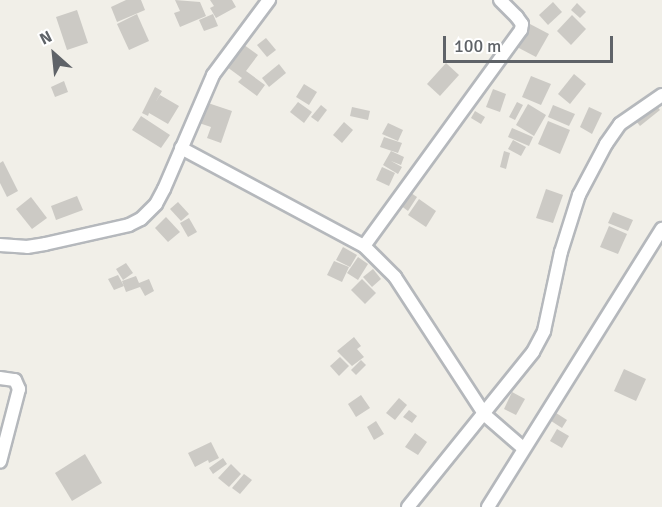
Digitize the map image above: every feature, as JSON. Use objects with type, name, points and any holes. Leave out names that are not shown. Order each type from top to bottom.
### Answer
[{"type":"street","points":[[0,245],[27,247],[45,244],[129,225],[141,219],[156,204],[213,75],[269,0]]},
{"type":"street","points":[[364,246],[521,30],[522,24],[518,17],[500,0]]},
{"type":"street","points":[[408,507],[459,443],[485,415],[533,352],[544,331],[561,252],[579,195],[606,144],[620,124],[632,113],[662,94]]},
{"type":"street","points":[[181,148],[364,246],[395,278],[485,415],[523,448]]},
{"type":"street","points":[[488,507],[662,229]]},
{"type":"street","points":[[0,378],[15,380],[19,389],[0,462]]},
{"type":"building","points":[[126,0],[141,0],[145,10],[117,22],[111,7]]},
{"type":"building","points":[[175,0],[200,2],[206,16],[180,27],[174,13],[180,11]]},
{"type":"building","points":[[210,0],[232,0],[236,7],[216,18],[210,8],[214,6]]},
{"type":"building","points":[[553,2],[562,12],[548,25],[539,15]]},
{"type":"building","points":[[577,3],[586,12],[580,18],[571,10]]},
{"type":"building","points":[[77,10],[88,43],[67,50],[56,17]]},
{"type":"building","points":[[137,14],[149,41],[129,50],[117,24]]},
{"type":"building","points":[[213,14],[218,26],[204,31],[199,20]]},
{"type":"building","points":[[572,15],[586,29],[571,45],[557,31]]},
{"type":"building","points":[[530,24],[549,34],[536,57],[517,47]]},
{"type":"building","points":[[266,38],[276,50],[267,57],[257,45]]},
{"type":"building","points":[[240,42],[258,55],[246,71],[265,85],[257,96],[238,82],[242,78],[223,64]]},
{"type":"building","points":[[446,63],[459,75],[440,96],[427,84]]},
{"type":"building","points":[[279,64],[286,73],[269,87],[262,78]]},
{"type":"building","points":[[574,74],[586,84],[570,104],[558,94]]},
{"type":"building","points":[[531,76],[551,84],[541,105],[522,97]]},
{"type":"building","points":[[64,81],[68,92],[55,97],[51,87]]},
{"type":"building","points":[[304,84],[317,92],[309,105],[296,97]]},
{"type":"building","points":[[155,87],[162,91],[155,103],[160,95],[179,106],[168,124],[149,113],[148,116],[142,113]]},
{"type":"building","points":[[493,89],[506,94],[500,112],[486,107]]},
{"type":"building","points":[[649,96],[660,110],[640,126],[629,112]]},
{"type":"building","points":[[205,102],[232,111],[221,143],[207,138],[211,127],[199,123]]},
{"type":"building","points":[[298,102],[312,112],[304,123],[290,112]]},
{"type":"building","points":[[517,102],[523,105],[515,120],[509,117]]},
{"type":"building","points":[[528,104],[546,115],[534,136],[516,125]]},
{"type":"building","points":[[321,105],[327,110],[318,122],[311,117]]},
{"type":"building","points":[[553,105],[575,114],[569,126],[548,117]]},
{"type":"building","points":[[352,107],[370,111],[368,120],[350,116]]},
{"type":"building","points":[[589,107],[602,113],[592,134],[580,127]]},
{"type":"building","points":[[475,111],[485,117],[481,124],[471,118]]},
{"type":"building","points":[[141,116],[170,135],[161,148],[132,130]]},
{"type":"building","points":[[548,121],[570,130],[560,154],[538,144]]},
{"type":"building","points":[[344,122],[353,130],[342,143],[333,135]]},
{"type":"building","points":[[388,123],[403,130],[398,141],[382,134]]},
{"type":"building","points":[[512,128],[533,137],[529,146],[508,137]]},
{"type":"building","points":[[384,137],[402,143],[398,153],[380,147]]},
{"type":"building","points":[[513,140],[526,147],[521,156],[508,149]]},
{"type":"building","points":[[391,151],[404,157],[401,165],[391,161],[402,167],[398,174],[383,165]]},
{"type":"building","points":[[504,151],[510,153],[506,169],[500,167]]},
{"type":"building","points":[[3,161],[18,191],[7,197],[0,183],[0,163]]},
{"type":"building","points":[[382,167],[395,173],[389,186],[376,180]]},
{"type":"building","points":[[546,189],[563,195],[553,223],[536,218]]},
{"type":"building","points":[[408,191],[417,197],[408,211],[400,205]]},
{"type":"building","points":[[77,196],[83,210],[56,220],[51,206]]},
{"type":"building","points":[[31,197],[47,218],[32,229],[16,209]]},
{"type":"building","points":[[419,199],[436,211],[426,227],[408,215]]},
{"type":"building","points":[[178,202],[189,214],[181,221],[170,209]]},
{"type":"building","points":[[613,212],[633,220],[628,231],[608,223]]},
{"type":"building","points":[[166,217],[180,232],[168,242],[155,228]]},
{"type":"building","points":[[189,218],[197,232],[188,237],[180,223]]},
{"type":"building","points":[[609,226],[627,234],[618,254],[600,247]]},
{"type":"building","points":[[343,247],[357,255],[350,267],[336,260]]},
{"type":"building","points":[[358,257],[368,264],[358,280],[347,273]]},
{"type":"building","points":[[334,261],[349,267],[342,282],[327,275]]},
{"type":"building","points":[[126,263],[133,273],[123,280],[116,269]]},
{"type":"building","points":[[373,269],[381,279],[372,287],[363,277]]},
{"type":"building","points":[[118,275],[124,286],[114,290],[108,279]]},
{"type":"building","points":[[136,276],[139,283],[149,279],[154,291],[145,296],[140,287],[126,292],[122,281]]},
{"type":"building","points":[[362,279],[376,293],[365,304],[351,290]]},
{"type":"building","points":[[354,337],[361,346],[357,349],[364,357],[352,366],[337,351]]},
{"type":"building","points":[[340,357],[349,366],[339,376],[330,366]]},
{"type":"building","points":[[361,360],[366,365],[356,375],[351,370]]},
{"type":"building","points":[[624,369],[646,379],[636,401],[614,391]]},
{"type":"building","points":[[512,392],[525,399],[516,415],[504,409]]},
{"type":"building","points":[[361,395],[370,408],[356,417],[348,404]]},
{"type":"building","points":[[399,398],[407,405],[395,420],[386,413]]},
{"type":"building","points":[[409,410],[417,416],[412,423],[403,417]]},
{"type":"building","points":[[553,411],[567,420],[562,428],[548,419]]},
{"type":"building","points":[[376,421],[384,434],[374,440],[367,427]]},
{"type":"building","points":[[557,429],[569,436],[562,448],[550,441]]},
{"type":"building","points":[[415,433],[427,442],[418,455],[405,447]]},
{"type":"building","points":[[211,442],[219,458],[209,463],[208,460],[195,467],[188,453]]},
{"type":"building","points":[[85,454],[102,483],[72,501],[55,473]]},
{"type":"building","points":[[223,458],[227,464],[213,474],[209,468]]},
{"type":"building","points":[[231,464],[241,474],[229,487],[218,478]]},
{"type":"building","points":[[244,474],[252,480],[240,494],[232,488]]}]
